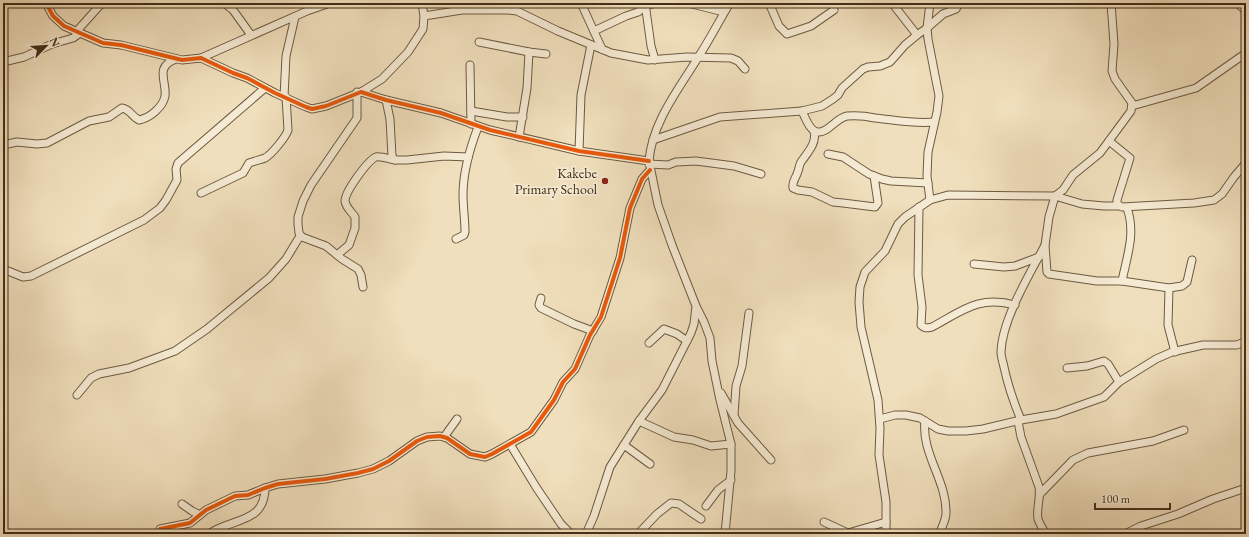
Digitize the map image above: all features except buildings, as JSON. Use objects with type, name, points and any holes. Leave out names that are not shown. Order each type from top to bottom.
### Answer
[{"type":"street","points":[[46,3],[53,16],[70,30],[104,43],[121,45],[182,60],[201,58],[307,11],[330,3]]},
{"type":"street","points":[[3,62],[24,57],[52,44],[69,40],[78,32],[102,3]]},
{"type":"street","points":[[224,3],[233,10],[251,36]]},
{"type":"street","points":[[201,58],[247,78],[306,108],[312,109],[326,106],[359,92],[382,79],[403,59],[421,34],[424,23],[422,3]]},
{"type":"street","points":[[581,3],[602,49]]},
{"type":"street","points":[[594,31],[638,12],[645,4],[656,3]]},
{"type":"street","points":[[688,3],[724,12]]},
{"type":"street","points":[[160,529],[190,523],[200,515],[232,497],[248,495],[278,484],[325,479],[358,473],[381,465],[422,438],[437,436],[444,437],[470,454],[485,457],[526,435],[534,428],[554,400],[563,382],[577,368],[593,331],[601,317],[620,258],[630,208],[649,165],[653,140],[658,126],[671,100],[698,58],[730,3]]},
{"type":"street","points":[[769,3],[779,26],[787,34],[811,26],[834,10]]},
{"type":"street","points":[[892,3],[917,35]]},
{"type":"street","points":[[930,3],[927,28],[928,39],[939,96],[928,152],[928,183],[930,200]]},
{"type":"street","points":[[653,140],[720,117],[802,111],[829,103],[856,74],[868,67],[880,66],[890,62],[905,45],[942,14],[956,9],[959,3]]},
{"type":"street","points":[[1111,3],[1114,44],[1112,71],[1115,79],[1132,103],[1131,111],[1095,158],[1073,175],[1063,190],[1055,196],[1046,244],[1047,272],[1049,274],[1091,280],[1122,281],[1169,288],[1182,286],[1187,282],[1192,260]]},
{"type":"street","points":[[1237,3],[1246,12]]},
{"type":"street","points":[[645,4],[651,46],[655,60]]},
{"type":"street","points":[[424,16],[462,7],[508,6],[591,45],[616,54],[648,60],[687,57],[731,58],[738,61],[745,69]]},
{"type":"street","points":[[201,193],[243,173],[249,163],[269,155],[287,134],[288,130],[285,97],[286,56],[295,17]]},
{"type":"street","points":[[479,42],[546,54]]},
{"type":"street","points":[[578,152],[581,95],[591,45]]},
{"type":"street","points":[[519,137],[528,78],[529,52]]},
{"type":"street","points":[[1132,106],[1196,88],[1246,53]]},
{"type":"street","points":[[3,144],[17,142],[37,144],[47,143],[89,120],[109,117],[122,108],[127,109],[135,118],[139,120],[147,118],[159,107],[165,98],[163,74],[168,64],[176,59]]},
{"type":"street","points":[[456,239],[464,235],[465,232],[463,195],[468,157],[475,126],[471,112],[470,65]]},
{"type":"street","points":[[3,269],[23,277],[31,276],[149,216],[160,208],[174,187],[178,177],[176,169],[178,163],[265,88]]},
{"type":"street","points":[[359,92],[441,113],[475,126],[578,152],[649,165],[696,161],[734,166],[761,174]]},
{"type":"street","points":[[77,395],[91,378],[99,374],[129,368],[175,351],[207,329],[269,278],[286,259],[300,236],[298,217],[303,202],[311,185],[357,118],[359,92]]},
{"type":"street","points":[[386,100],[390,119],[392,156],[395,160]]},
{"type":"street","points":[[802,111],[808,124],[814,131],[815,137],[814,142],[800,163],[793,181],[794,188],[812,192],[833,202],[876,208],[878,203],[874,176]]},
{"type":"street","points":[[471,112],[522,118]]},
{"type":"street","points":[[814,131],[823,131],[838,120],[847,116],[858,116],[917,124],[934,122]]},
{"type":"street","points":[[1109,140],[1130,158],[1119,190],[1117,200],[1119,206]]},
{"type":"street","points":[[828,154],[843,157],[874,176],[891,181],[928,183]]},
{"type":"street","points":[[337,255],[348,247],[355,228],[355,217],[345,203],[348,192],[366,167],[375,158],[379,157],[395,160],[406,160],[444,156],[468,157]]},
{"type":"street","points":[[886,534],[886,502],[879,455],[880,419],[874,380],[867,358],[861,327],[859,302],[860,286],[865,272],[885,251],[898,224],[905,217],[930,200],[957,194],[1055,196],[1082,204],[1119,206],[1127,208],[1214,200],[1222,194],[1246,163]]},
{"type":"street","points":[[649,165],[658,205],[672,245],[710,338],[718,386],[731,444],[731,480],[724,533]]},
{"type":"street","points":[[919,207],[918,275],[922,307],[921,326],[924,328],[932,327],[976,304],[997,301],[1015,305]]},
{"type":"street","points":[[1122,281],[1131,240],[1131,228],[1127,208]]},
{"type":"street","points":[[300,236],[326,246],[358,270],[361,275],[363,287]]},
{"type":"street","points":[[1046,244],[1015,305],[1006,327],[1001,354],[1020,420],[1021,437],[1040,494],[1038,520],[1046,534]]},
{"type":"street","points":[[974,264],[1004,267],[1015,266],[1039,257]]},
{"type":"street","points":[[1169,288],[1168,325],[1175,352]]},
{"type":"street","points":[[541,298],[539,306],[541,308],[574,324],[593,331]]},
{"type":"street","points":[[589,532],[607,473],[639,421],[662,390],[694,324],[696,306]]},
{"type":"street","points":[[734,415],[736,386],[742,366],[749,313]]},
{"type":"street","points":[[649,343],[664,329],[677,334],[687,341]]},
{"type":"street","points":[[880,419],[895,415],[906,415],[925,421],[938,429],[952,431],[983,429],[1020,420],[1056,414],[1104,397],[1119,382],[1156,359],[1175,352],[1203,345],[1237,345],[1246,341]]},
{"type":"street","points":[[1067,368],[1088,366],[1104,361],[1108,364],[1119,382]]},
{"type":"street","points":[[718,386],[746,433],[771,460]]},
{"type":"street","points":[[444,437],[457,419]]},
{"type":"street","points":[[639,421],[674,437],[693,440],[711,446],[731,444]]},
{"type":"street","points":[[925,421],[925,439],[944,494],[946,518],[940,534]]},
{"type":"street","points":[[1040,494],[1073,460],[1079,457],[1088,453],[1153,441],[1184,430]]},
{"type":"street","points":[[510,444],[561,524],[571,534]]},
{"type":"street","points":[[624,446],[650,464]]},
{"type":"street","points":[[706,506],[718,490],[731,480]]},
{"type":"street","points":[[209,534],[217,528],[251,516],[263,502],[265,488]]},
{"type":"street","points":[[1125,534],[1141,526],[1178,514],[1213,499],[1246,488]]},
{"type":"street","points":[[638,534],[657,514],[671,503],[679,504],[701,519]]},
{"type":"street","points":[[182,504],[192,512],[200,515]]},
{"type":"street","points":[[824,522],[848,533],[886,522]]},
{"type":"cycle path","points":[[46,3],[53,16],[64,26],[103,43],[121,45],[182,60],[201,58],[312,109],[326,106],[361,92],[386,100],[441,113],[490,130],[579,151],[649,161]]},
{"type":"cycle path","points":[[160,529],[190,523],[206,510],[235,496],[248,495],[278,484],[325,479],[373,469],[389,461],[417,441],[427,437],[440,436],[447,438],[470,454],[485,457],[531,432],[554,400],[563,382],[575,369],[590,335],[601,317],[620,258],[630,208],[642,179],[650,170]]},
{"type":"place","name":"Kakebe Primary School","points":[[605,181]]}]
